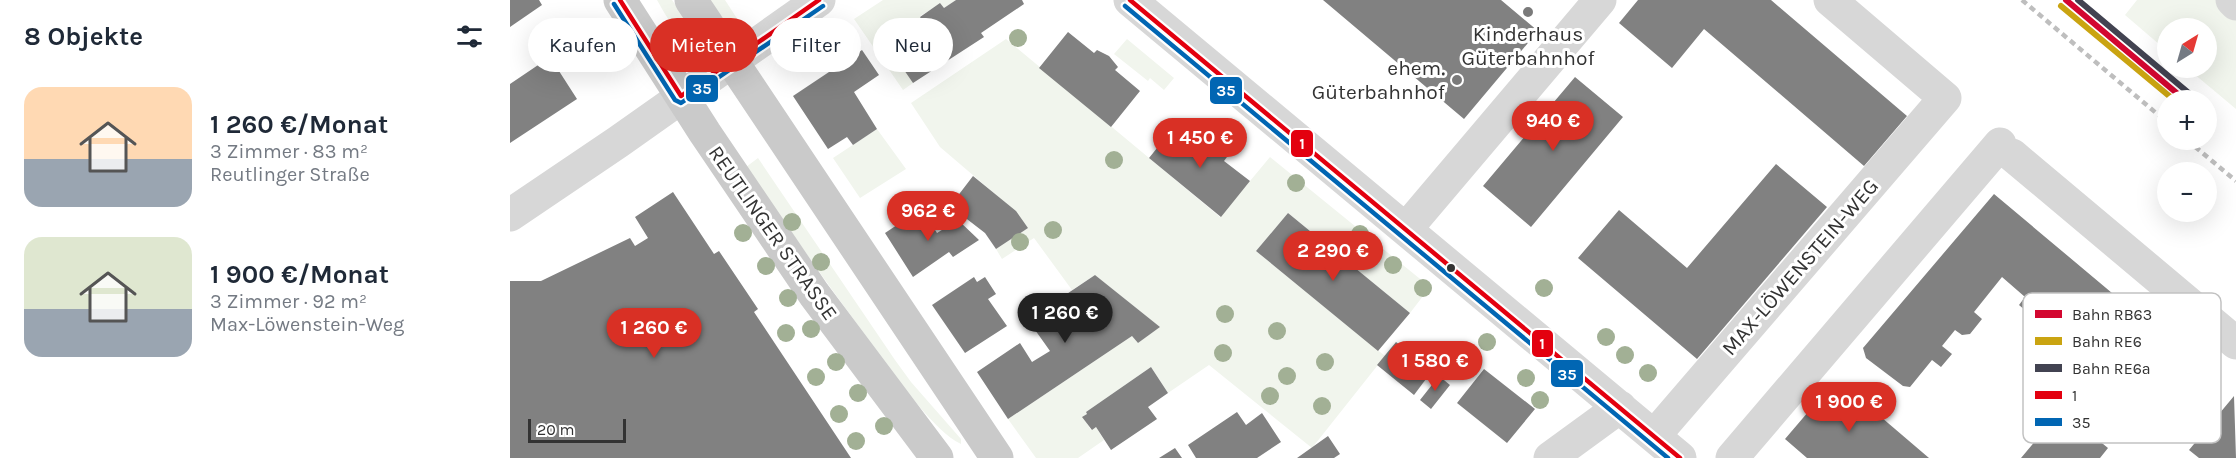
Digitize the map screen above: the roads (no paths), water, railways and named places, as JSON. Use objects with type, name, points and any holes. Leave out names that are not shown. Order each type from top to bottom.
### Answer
[{"type":"main road","name":"REUTLINGER STRASSE","points":[[620,0],[681,96],[814,294],[937,458]]},
{"type":"main road","points":[[691,0],[703,18]]},
{"type":"main road","points":[[739,72],[997,458]]},
{"type":"street","points":[[758,43],[819,0]]},
{"type":"street","points":[[1130,0],[1680,458]]},
{"type":"street","points":[[1406,229],[1600,0]]},
{"type":"street","name":"MAX-LÖWENSTEIN-WEG","points":[[1654,436],[1945,98],[1830,0]]},
{"type":"street","points":[[2232,0],[2236,4]]},
{"type":"street","points":[[510,215],[716,72]]},
{"type":"street","points":[[1732,458],[2006,149],[2177,293]]},
{"type":"street","points":[[2221,330],[2236,343]]},
{"type":"street","points":[[1550,458],[1620,407]]},
{"type":"railway","points":[[2022,0],[2157,114]]},
{"type":"railway","points":[[2199,150],[2236,181]]},
{"type":"rail line","name":"RB63","points":[[2066,0],[2173,90]]},
{"type":"rail line","name":"RE6a","points":[[2078,0],[2185,90]]},
{"type":"rail line","name":"RE6","points":[[2061,6],[2162,90]]},
{"type":"place","name":"Kinderhaus Güterbahnhof","points":[[1528,12]]},
{"type":"place","name":"ehem. Güterbahnhof","points":[[1457,80]]}]
